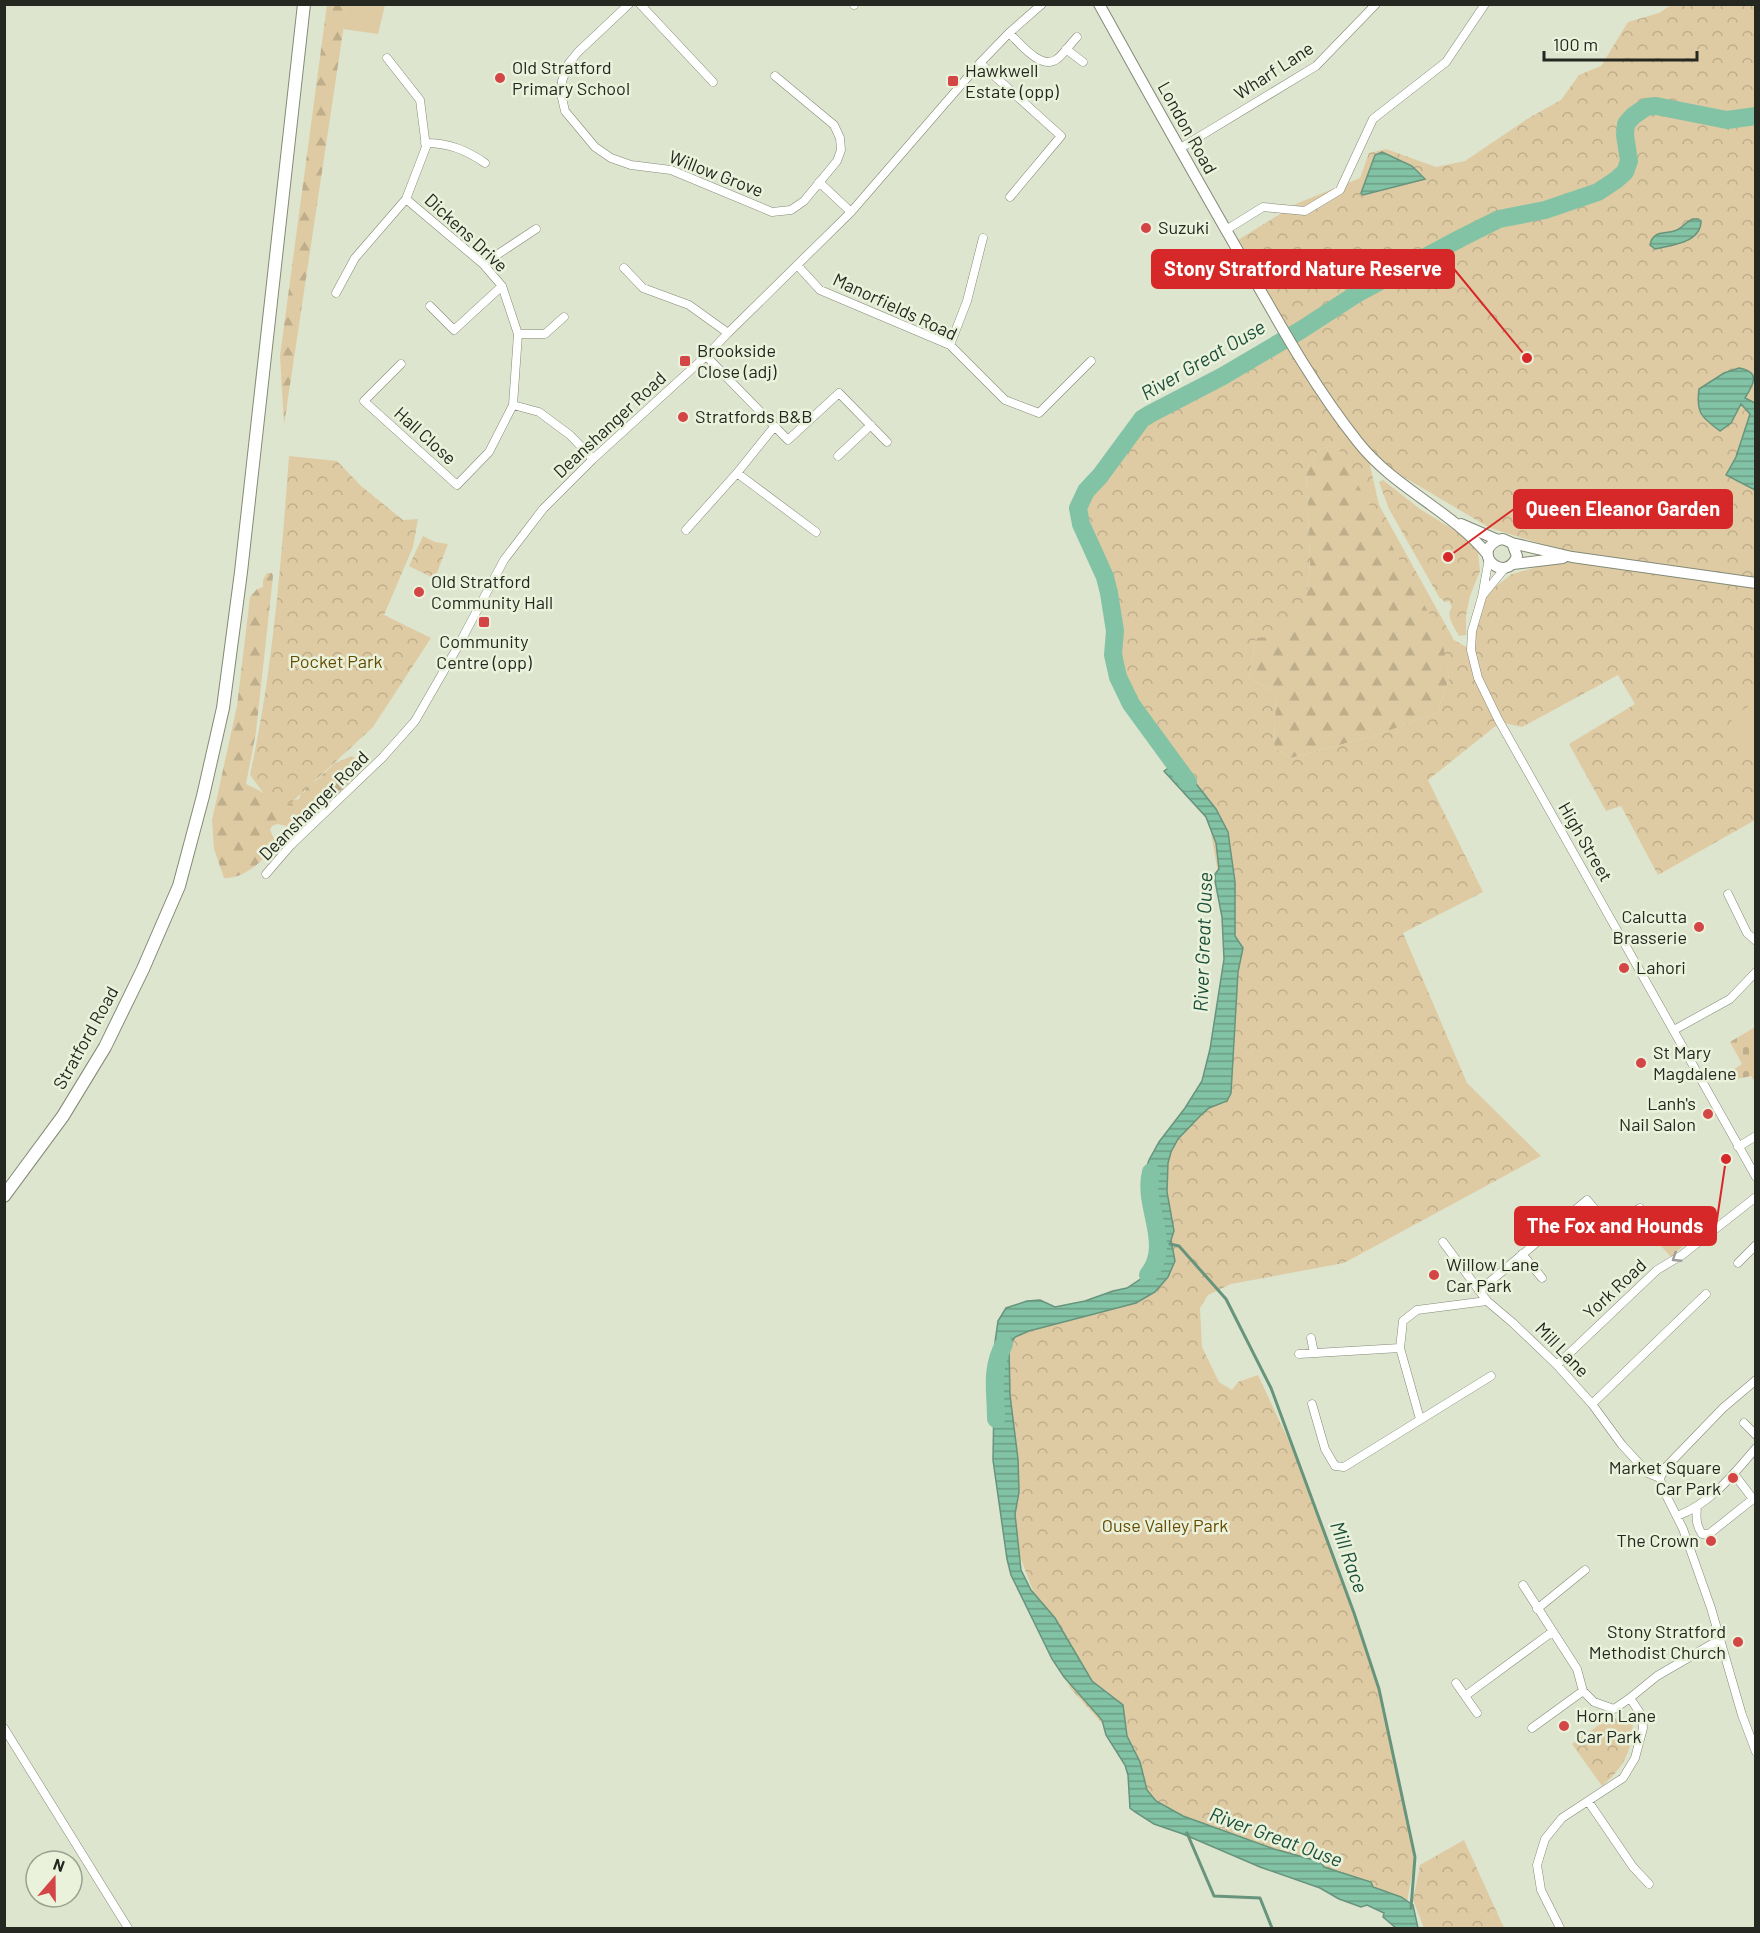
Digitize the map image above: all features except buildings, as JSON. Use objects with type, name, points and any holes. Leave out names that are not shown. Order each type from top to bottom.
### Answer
[{"type":"main road","name":"Stratford Road","points":[[4,1196],[63,1116],[105,1047],[143,969],[179,886],[203,796],[223,708],[241,572],[304,4]]},
{"type":"street","name":"Willow Grove","points":[[629,4],[578,52],[569,63],[562,81],[565,111],[595,147],[611,158],[631,165],[671,170],[772,212],[791,210],[804,201],[837,161],[841,150],[840,138],[834,125],[775,76]]},
{"type":"street","points":[[640,4],[713,82]]},
{"type":"street","name":"Deanshanger Road","points":[[266,874],[291,845],[382,758],[416,721],[508,554],[543,509],[593,459],[706,356],[851,212],[980,63],[1042,4]]},
{"type":"street","name":"London Road","points":[[1099,4],[1179,149],[1309,375],[1342,422],[1375,460],[1400,482],[1453,520]]},
{"type":"street","name":"Wharf Lane","points":[[1179,149],[1316,66],[1376,4]]},
{"type":"street","points":[[1226,230],[1263,207],[1305,211],[1340,190],[1373,119],[1446,62],[1485,4]]},
{"type":"street","points":[[1009,33],[1036,58],[1046,63],[1056,61],[1077,37]]},
{"type":"street","points":[[1066,49],[1083,62]]},
{"type":"street","name":"Dickens Drive","points":[[336,293],[355,258],[406,199],[426,147],[420,100],[387,58]]},
{"type":"street","points":[[980,63],[1061,136],[1010,197]]},
{"type":"street","points":[[425,143],[440,143],[459,148],[485,163]]},
{"type":"street","points":[[819,182],[851,212]]},
{"type":"street","name":"Dickens Drive","points":[[406,199],[483,264],[502,286],[518,334],[513,405]]},
{"type":"street","points":[[483,264],[537,229]]},
{"type":"street","points":[[950,345],[967,301],[983,238]]},
{"type":"street","name":"Manorfields Road","points":[[796,266],[820,290],[950,345],[1005,400],[1039,413],[1091,361]]},
{"type":"street","points":[[624,268],[644,288],[689,306],[728,333]]},
{"type":"street","points":[[430,306],[454,330],[502,286]]},
{"type":"street","points":[[518,334],[545,334],[564,317]]},
{"type":"street","points":[[706,356],[788,440],[839,393],[887,442]]},
{"type":"street","name":"Hall Close","points":[[401,364],[364,401],[457,485],[489,452],[513,405]]},
{"type":"street","points":[[513,405],[539,412],[570,435],[593,459]]},
{"type":"street","points":[[838,456],[871,425]]},
{"type":"street","points":[[686,530],[774,427]]},
{"type":"street","points":[[737,473],[816,532]]},
{"type":"street","points":[[1453,520],[1498,540]]},
{"type":"street","points":[[1453,520],[1476,540],[1492,564],[1500,568],[1572,557]]},
{"type":"street","points":[[1482,597],[1490,545],[1503,539],[1572,557],[1755,583]]},
{"type":"street","points":[[1482,597],[1517,556],[1512,543]]},
{"type":"street","name":"High Street","points":[[1482,597],[1472,631],[1471,650],[1478,678],[1498,719],[1755,1177]]},
{"type":"street","points":[[1728,894],[1747,933],[1755,941]]},
{"type":"street","points":[[1674,1030],[1730,999],[1755,972]]},
{"type":"street","points":[[1738,1147],[1755,1136]]},
{"type":"street","name":"York Road","points":[[1557,1365],[1657,1270],[1682,1255],[1755,1197]]},
{"type":"street","points":[[1479,1291],[1587,1200],[1595,1211],[1616,1220],[1640,1208]]},
{"type":"street","name":"Mill Lane","points":[[1443,1242],[1487,1301],[1514,1323],[1557,1365],[1592,1404],[1622,1444],[1648,1473],[1660,1480]]},
{"type":"street","points":[[1738,1263],[1755,1245]]},
{"type":"street","points":[[1522,1254],[1542,1278]]},
{"type":"street","points":[[1592,1404],[1706,1294]]},
{"type":"street","points":[[1420,1419],[1400,1348],[1403,1321],[1417,1310],[1487,1301]]},
{"type":"street","points":[[1311,1338],[1314,1353]]},
{"type":"street","points":[[1299,1354],[1400,1348]]},
{"type":"street","points":[[1312,1404],[1325,1449],[1335,1466],[1344,1467],[1491,1376]]},
{"type":"street","points":[[1755,1380],[1723,1408],[1665,1468],[1660,1480],[1677,1516],[1711,1608],[1755,1752]]},
{"type":"street","points":[[1744,1423],[1755,1435]]},
{"type":"street","points":[[1677,1516],[1697,1507],[1725,1484],[1755,1448]]},
{"type":"street","points":[[1697,1507],[1698,1528],[1702,1534],[1709,1534],[1754,1497],[1734,1474]]},
{"type":"street","points":[[1537,1609],[1585,1570]]},
{"type":"street","points":[[1523,1585],[1577,1669],[1583,1691],[1594,1702],[1614,1709],[1657,1676],[1712,1644],[1720,1642]]},
{"type":"street","points":[[1465,1696],[1552,1632]]},
{"type":"street","points":[[1456,1683],[1477,1713]]},
{"type":"street","points":[[1532,1728],[1583,1691]]},
{"type":"street","points":[[1560,1929],[1541,1890],[1538,1864],[1545,1839],[1562,1818],[1623,1778],[1635,1758],[1643,1728],[1642,1716],[1630,1698]]},
{"type":"street","points":[[4,1728],[128,1929]]},
{"type":"street","points":[[1588,1801],[1633,1867],[1649,1884]]},
{"type":"green space","points":[[327,5],[347,5],[284,425],[280,356]]},
{"type":"green space","points":[[347,5],[385,5],[378,34],[343,29]]},
{"type":"green space","name":"Ouse Valley Park","points":[[1671,5],[1755,5],[1755,820],[1658,875],[1621,806],[1606,811],[1569,744],[1635,704],[1618,675],[1522,727],[1504,723],[1497,725],[1428,780],[1483,892],[1403,933],[1467,1083],[1541,1156],[1344,1263],[1231,1284],[1208,1295],[1200,1308],[1202,1347],[1219,1382],[1232,1390],[1238,1382],[1258,1375],[1298,1461],[1354,1613],[1379,1689],[1415,1857],[1406,1908],[1139,1811],[1119,1742],[1070,1688],[998,1499],[1002,1335],[1158,1283],[1169,1271],[1155,1166],[1209,1070],[1231,948],[1208,816],[1131,704],[1085,505],[1108,459],[1150,413],[1226,382],[1289,341],[1233,243],[1298,203],[1360,178],[1369,153],[1386,149],[1436,167],[1465,161],[1527,119],[1561,100],[1579,75],[1601,66],[1628,22],[1659,13]],"holes":[[[1336,445],[1442,637],[1449,679],[1437,713],[1377,735],[1291,758],[1274,748],[1276,692],[1249,678],[1256,638],[1288,636],[1308,591],[1310,560],[1306,471],[1319,449]],[[1367,452],[1375,460],[1490,528],[1590,559],[1544,565],[1512,574],[1482,597],[1470,649],[1454,640],[1379,505]]]},
{"type":"green space","points":[[1336,445],[1443,637],[1449,679],[1437,713],[1377,735],[1291,758],[1274,748],[1276,692],[1249,678],[1256,638],[1308,591],[1310,560],[1306,471],[1319,449]]},
{"type":"green space","name":"Pocket Park","points":[[289,456],[337,461],[361,486],[403,520],[418,519],[413,547],[384,615],[431,638],[373,727],[279,814],[250,775],[270,656]]},
{"type":"green space","points":[[1383,480],[1420,509],[1462,535],[1478,552],[1480,571],[1470,596],[1466,615],[1466,635],[1459,636],[1449,614],[1452,607],[1449,601],[1445,602],[1439,597],[1389,509],[1379,482]]},
{"type":"green space","points":[[423,536],[435,542],[448,544],[433,578],[409,566]]},
{"type":"green space","points":[[267,573],[272,573],[273,576],[256,732],[246,784],[271,797],[291,801],[299,799],[301,793],[305,792],[306,786],[317,780],[335,763],[352,756],[360,762],[355,776],[323,804],[302,829],[277,824],[272,826],[270,830],[275,841],[261,861],[247,872],[224,878],[214,849],[212,820],[237,706],[250,597],[257,589],[263,587],[263,580]]},
{"type":"green space","points":[[1755,702],[1755,760],[1730,718]]},
{"type":"green space","points":[[1755,1027],[1755,1082],[1751,1076],[1732,1080],[1728,1073],[1742,1064],[1730,1042]]},
{"type":"green space","points":[[1651,1213],[1682,1247],[1671,1257],[1640,1223]]},
{"type":"green space","points":[[1633,1714],[1632,1736],[1627,1754],[1618,1770],[1602,1786],[1572,1744],[1610,1717],[1625,1719]]},
{"type":"green space","points":[[1464,1840],[1504,1928],[1424,1928],[1413,1900],[1420,1865]]},
{"type":"shaded area","points":[[1382,152],[1412,166],[1425,179],[1363,195],[1361,193],[1375,155]]},
{"type":"shaded area","points":[[1693,219],[1701,221],[1700,228],[1691,238],[1655,249],[1650,245],[1654,237],[1660,233],[1677,230]]},
{"type":"shaded area","points":[[1739,368],[1750,372],[1754,378],[1745,398],[1755,403],[1755,490],[1726,475],[1736,457],[1750,414],[1741,404],[1731,423],[1720,431],[1704,418],[1698,404],[1699,389],[1724,373]]},
{"type":"shaded area","name":"River Great Ouse","points":[[1178,761],[1216,809],[1228,832],[1235,882],[1235,936],[1243,948],[1238,972],[1231,1093],[1227,1101],[1209,1108],[1201,1115],[1178,1139],[1171,1152],[1168,1163],[1167,1192],[1174,1231],[1171,1240],[1175,1261],[1168,1277],[1155,1292],[1136,1303],[1029,1331],[1015,1337],[1009,1346],[1010,1395],[1018,1459],[1019,1492],[1015,1514],[1021,1570],[1031,1590],[1055,1618],[1092,1681],[1123,1705],[1127,1736],[1140,1762],[1147,1790],[1156,1801],[1183,1816],[1274,1849],[1321,1862],[1324,1867],[1371,1882],[1373,1887],[1401,1897],[1413,1905],[1418,1928],[1396,1928],[1383,1917],[1384,1913],[1367,1905],[1361,1907],[1339,1899],[1320,1888],[1260,1867],[1154,1824],[1130,1808],[1128,1775],[1125,1765],[1106,1735],[1102,1720],[1064,1677],[1052,1659],[1011,1575],[1007,1559],[993,1460],[995,1342],[998,1321],[1006,1308],[1027,1301],[1040,1300],[1055,1307],[1085,1301],[1127,1288],[1145,1276],[1154,1263],[1159,1249],[1161,1230],[1157,1207],[1154,1199],[1148,1194],[1145,1172],[1159,1142],[1202,1081],[1210,1049],[1224,959],[1222,917],[1215,881],[1215,874],[1219,869],[1216,843],[1206,817],[1164,771]]},
{"type":"waterway","name":"River Great Ouse","points":[[1188,782],[1131,704],[1118,677],[1113,655],[1115,631],[1109,593],[1105,577],[1081,524],[1078,508],[1086,491],[1100,476],[1142,419],[1223,376],[1358,293],[1499,219],[1545,210],[1598,192],[1625,172],[1629,161],[1625,135],[1626,124],[1646,107],[1656,106],[1727,120],[1756,116]]},
{"type":"waterway","name":"River Great Ouse","points":[[1148,1275],[1155,1263],[1158,1251],[1158,1238],[1150,1198],[1151,1172]]},
{"type":"waterway","name":"Mill Race","points":[[1170,1244],[1179,1246],[1226,1299],[1271,1388],[1354,1613],[1379,1689],[1415,1857],[1411,1908]]},
{"type":"waterway","name":"River Great Ouse","points":[[996,1419],[995,1372],[1004,1344]]},
{"type":"waterway","points":[[1187,1833],[1214,1896],[1260,1898],[1272,1928]]},
{"type":"place","name":"Old Stratford Primary School","points":[[500,78]]},
{"type":"place","name":"Hawkwell Estate (opp)","points":[[953,81]]},
{"type":"place","name":"Suzuki","points":[[1146,228]]},
{"type":"place","name":"Stony Stratford Nature Reserve","points":[[1527,358]]},
{"type":"place","name":"Brookside Close (adj)","points":[[685,361]]},
{"type":"place","name":"Stratfords B&B","points":[[683,417]]},
{"type":"place","name":"Queen Eleanor Garden","points":[[1448,557]]},
{"type":"place","name":"Old Stratford Community Hall","points":[[419,592]]},
{"type":"place","name":"Community Centre (opp)","points":[[484,622]]},
{"type":"place","name":"Calcutta Brasserie","points":[[1699,927]]},
{"type":"place","name":"Lahori","points":[[1624,968]]},
{"type":"place","name":"St Mary Magdalene","points":[[1641,1063]]},
{"type":"place","name":"Lanh's Nail Salon","points":[[1708,1114]]},
{"type":"place","name":"The Fox and Hounds","points":[[1726,1159]]},
{"type":"place","name":"Willow Lane Car Park","points":[[1434,1275]]},
{"type":"place","name":"Market Square Car Park","points":[[1733,1478]]},
{"type":"place","name":"The Crown","points":[[1711,1541]]},
{"type":"place","name":"Stony Stratford Methodist Church","points":[[1738,1642]]},
{"type":"place","name":"Horn Lane Car Park","points":[[1564,1726]]}]
